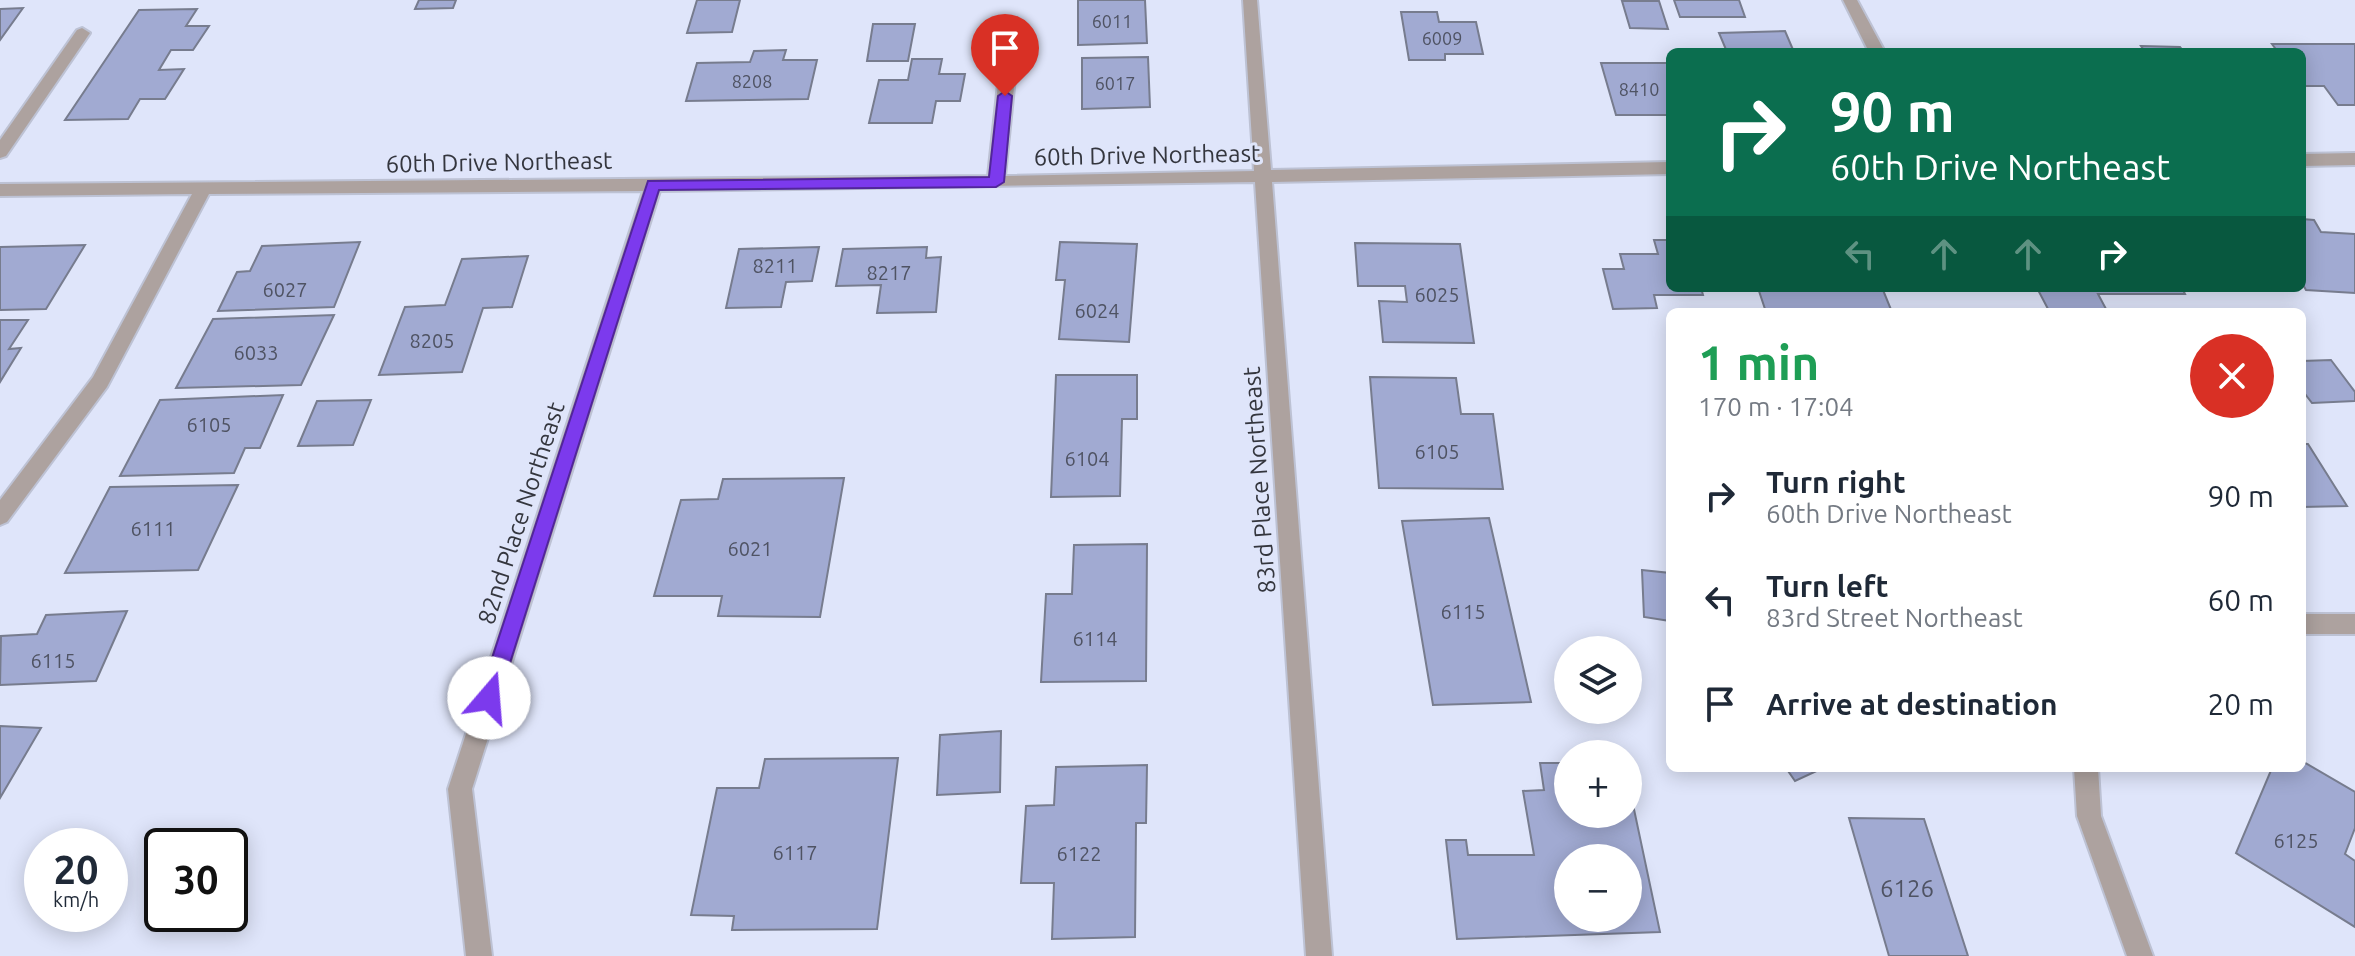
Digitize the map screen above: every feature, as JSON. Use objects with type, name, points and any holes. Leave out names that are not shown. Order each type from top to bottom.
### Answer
[{"type":"street","name":"83rd Place Northeast","points":[[1250,0],[1319,956]]},
{"type":"street","points":[[1850,0],[1875,48]]},
{"type":"street","points":[[0,152],[82,33]]},
{"type":"street","points":[[996,182],[1011,38]]},
{"type":"street","points":[[2306,160],[2355,159]]},
{"type":"street","name":"60th Drive Northeast","points":[[0,190],[996,182],[1666,168]]},
{"type":"street","name":"82nd Place Northeast","points":[[479,956],[460,789],[653,185]]},
{"type":"street","points":[[0,516],[100,382],[204,188]]},
{"type":"street","points":[[2306,624],[2355,624]]},
{"type":"street","points":[[2086,772],[2089,816],[2140,956]]},
{"type":"building","points":[[419,0],[456,0],[453,8],[415,9]]},
{"type":"building","points":[[697,0],[740,0],[732,32],[687,33]]},
{"type":"building","points":[[1078,0],[1145,0],[1147,43],[1078,45]]},
{"type":"building","points":[[1674,0],[1739,0],[1745,17],[1680,17]]},
{"type":"building","points":[[1622,1],[1659,1],[1668,29],[1630,28]]},
{"type":"building","points":[[23,8],[0,40],[0,9]]},
{"type":"building","points":[[197,9],[186,26],[209,26],[193,50],[171,50],[159,70],[184,69],[165,99],[140,99],[128,119],[65,120],[139,10]]},
{"type":"building","points":[[1401,12],[1437,12],[1439,22],[1476,22],[1483,54],[1445,54],[1445,60],[1409,60]]},
{"type":"building","points":[[873,24],[915,24],[908,61],[867,61]]},
{"type":"building","points":[[1785,31],[1792,48],[1725,48],[1719,33]]},
{"type":"building","points":[[2272,44],[2355,44],[2355,105],[2338,105],[2324,86],[2306,86],[2306,48],[2275,48]]},
{"type":"building","points":[[2141,46],[2181,48],[2142,48]]},
{"type":"building","points":[[786,50],[783,60],[817,60],[808,99],[686,101],[697,63],[750,62],[754,51]]},
{"type":"building","points":[[1148,57],[1150,107],[1082,109],[1082,58]]},
{"type":"building","points":[[912,59],[942,59],[939,74],[965,74],[960,101],[936,101],[932,123],[869,123],[879,80],[908,80]]},
{"type":"building","points":[[1601,63],[1666,63],[1666,115],[1616,115]]},
{"type":"building","points":[[2306,219],[2314,220],[2321,232],[2355,234],[2355,293],[2306,290]]},
{"type":"building","points":[[1654,240],[1666,240],[1666,292],[1702,292],[1703,295],[1654,295],[1657,308],[1613,309],[1603,269],[1624,269],[1620,254],[1658,254]]},
{"type":"building","points":[[360,242],[334,307],[218,311],[237,272],[250,271],[262,246]]},
{"type":"building","points":[[1060,242],[1137,244],[1129,342],[1059,339],[1065,280],[1056,280]]},
{"type":"building","points":[[1355,243],[1460,244],[1474,343],[1383,342],[1379,301],[1407,302],[1405,286],[1358,286]]},
{"type":"building","points":[[85,245],[46,309],[0,310],[0,247]]},
{"type":"building","points":[[819,247],[812,281],[786,282],[781,307],[726,308],[739,249]]},
{"type":"building","points":[[927,247],[926,258],[941,257],[936,312],[877,313],[881,285],[836,286],[843,249]]},
{"type":"building","points":[[528,256],[512,307],[483,308],[462,372],[379,375],[405,307],[445,305],[462,259]]},
{"type":"building","points":[[1759,292],[1884,292],[1890,308],[1765,308]]},
{"type":"building","points":[[2039,292],[2185,294],[2098,294],[2105,308],[2047,308]]},
{"type":"building","points":[[334,315],[301,385],[176,388],[213,319]]},
{"type":"building","points":[[0,320],[28,320],[9,349],[21,348],[0,382]]},
{"type":"building","points":[[2331,360],[2355,392],[2355,401],[2312,403],[2306,395],[2306,361]]},
{"type":"building","points":[[1056,375],[1137,375],[1137,419],[1122,419],[1120,496],[1051,497]]},
{"type":"building","points":[[1370,377],[1456,378],[1461,414],[1493,414],[1503,489],[1379,488]]},
{"type":"building","points":[[283,395],[260,448],[245,448],[234,473],[120,476],[160,400]]},
{"type":"building","points":[[371,400],[353,445],[298,446],[317,401]]},
{"type":"building","points":[[2306,444],[2308,444],[2347,506],[2306,507]]},
{"type":"building","points":[[844,478],[820,617],[718,616],[722,596],[654,596],[681,500],[718,499],[723,479]]},
{"type":"building","points":[[238,485],[198,570],[65,573],[110,487]]},
{"type":"building","points":[[1489,518],[1531,702],[1433,705],[1402,521]]},
{"type":"building","points":[[1147,544],[1146,681],[1041,682],[1046,594],[1072,594],[1074,545]]},
{"type":"building","points":[[1642,570],[1666,573],[1666,620],[1644,617]]},
{"type":"building","points":[[127,611],[96,681],[0,685],[1,636],[37,634],[46,615]]},
{"type":"building","points":[[0,726],[41,728],[0,798]]},
{"type":"building","points":[[1001,731],[1000,792],[937,795],[940,735]]},
{"type":"building","points":[[898,758],[877,929],[732,930],[734,916],[691,915],[717,788],[759,788],[765,759]]},
{"type":"building","points":[[1540,763],[1554,763],[1554,828],[1638,828],[1641,844],[1554,844],[1554,932],[1642,932],[1642,847],[1660,932],[1457,939],[1446,840],[1466,840],[1468,855],[1534,855],[1523,791],[1544,790]]},
{"type":"building","points":[[2306,763],[2355,792],[2355,828],[2345,854],[2355,861],[2355,927],[2236,853],[2270,772],[2306,772]]},
{"type":"building","points":[[1147,765],[1146,823],[1136,823],[1135,937],[1052,939],[1054,883],[1021,883],[1026,806],[1054,805],[1056,767]]},
{"type":"building","points":[[1789,772],[1814,772],[1795,781]]},
{"type":"building","points":[[1849,818],[1924,819],[1968,956],[1889,956]]},
{"type":"route","points":[[489,698],[653,185],[996,182],[1005,96]]}]
